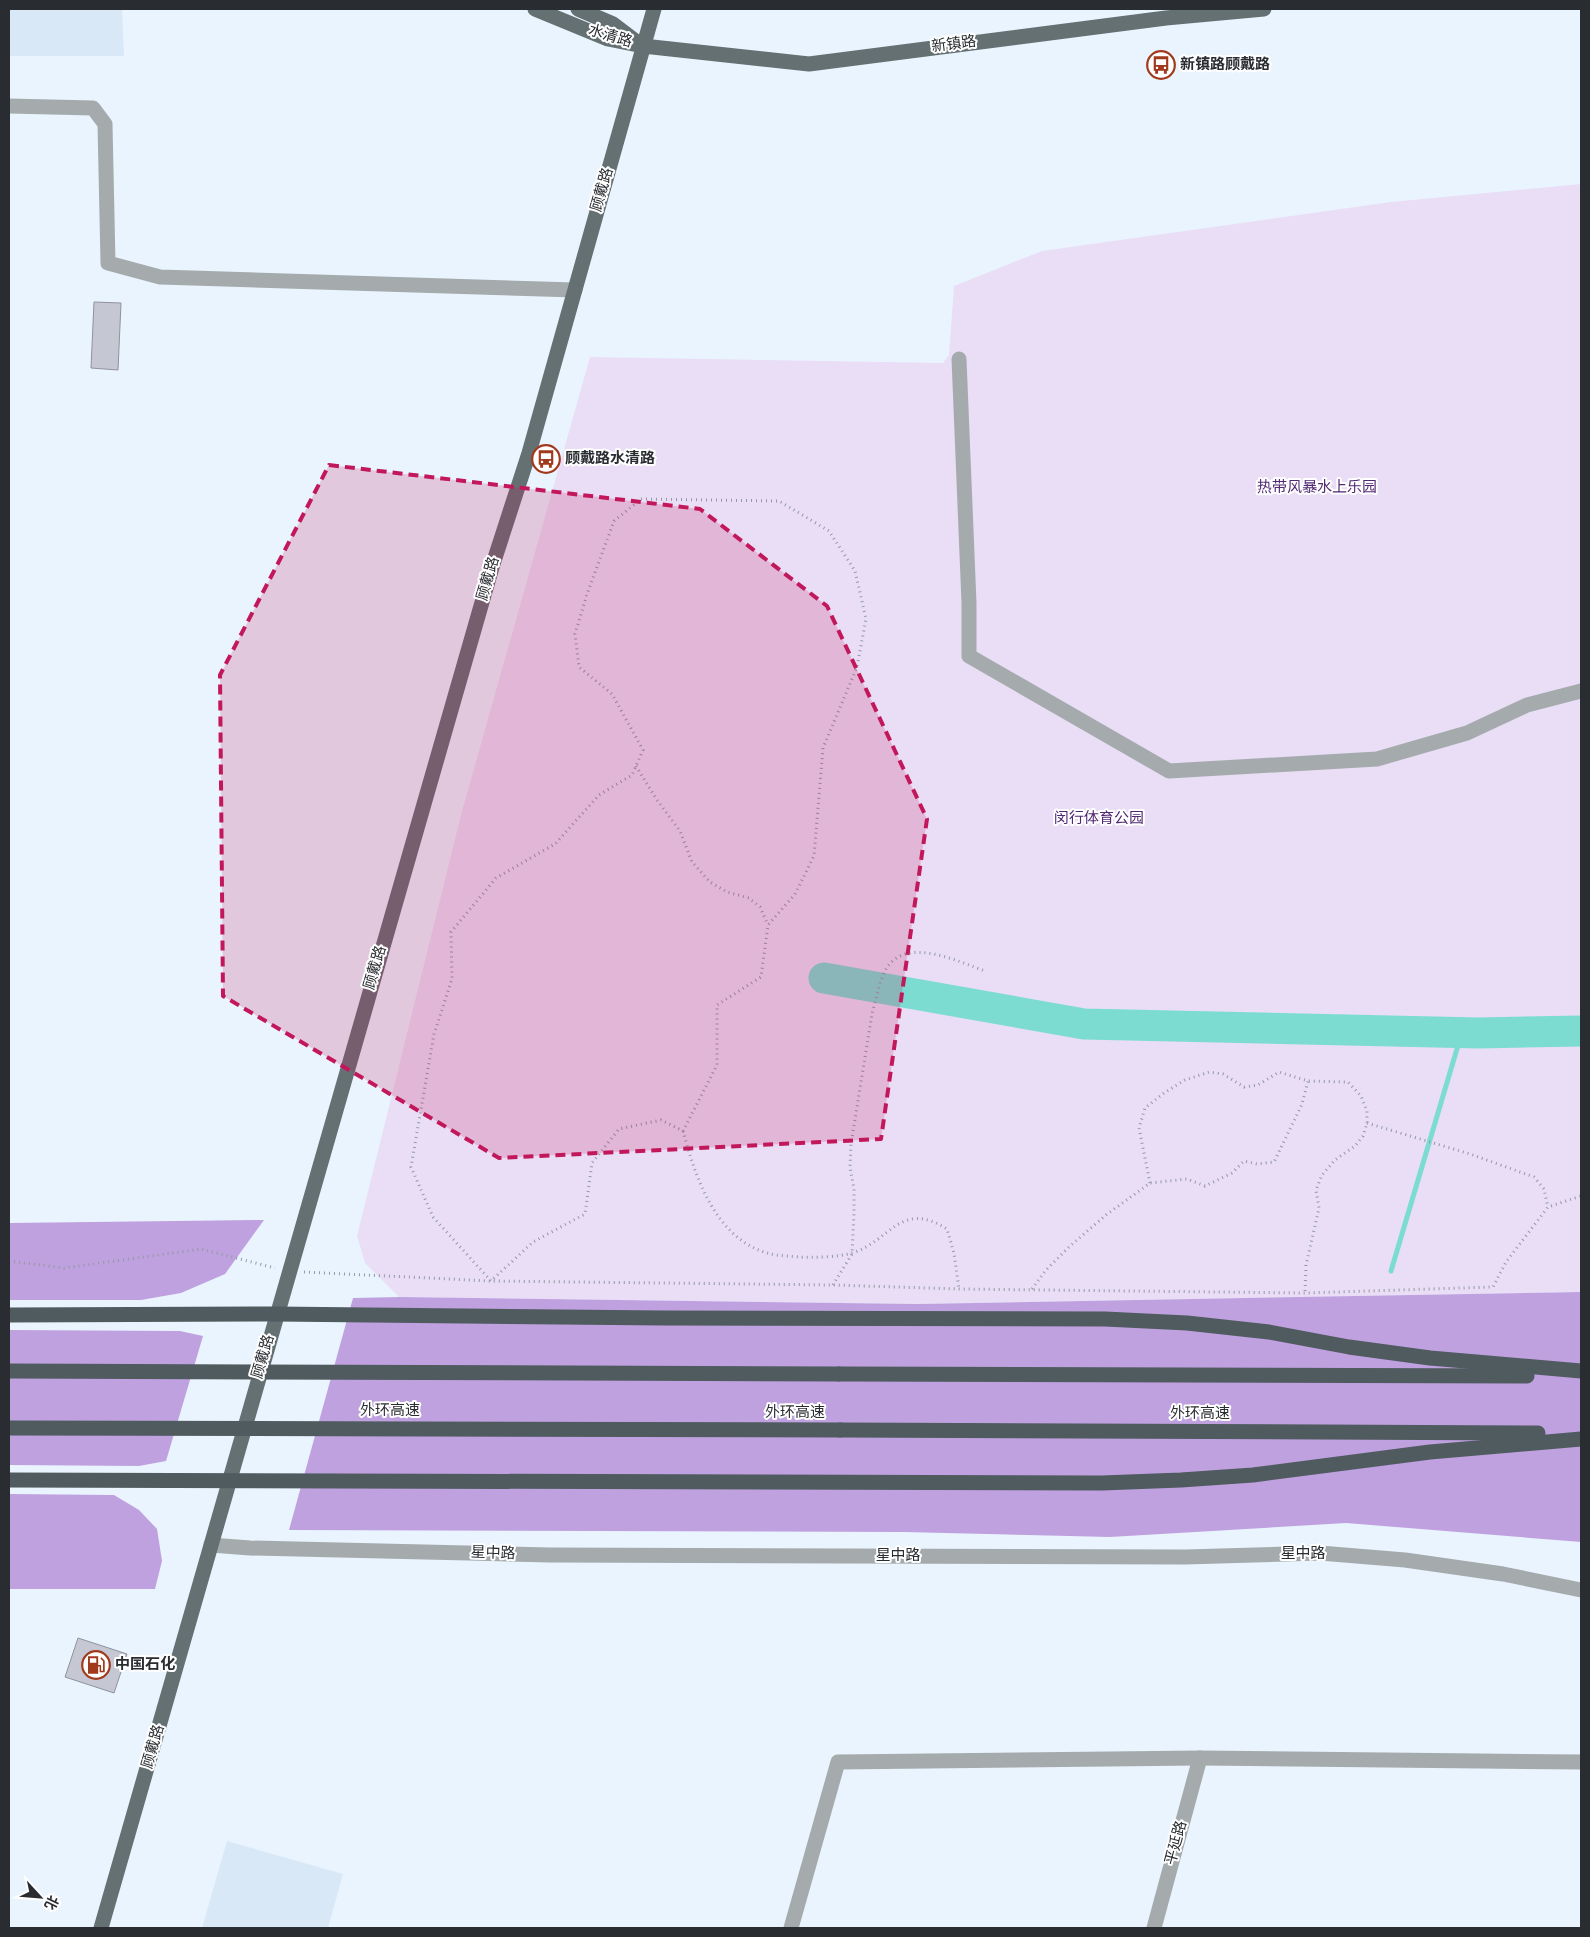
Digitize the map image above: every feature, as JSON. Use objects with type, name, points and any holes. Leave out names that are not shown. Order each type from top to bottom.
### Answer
[{"type":"highway","points":[[9,1315],[276,1314],[664,1318],[1105,1319],[1269,1332],[1349,1347],[1430,1358],[1581,1371]]},
{"type":"highway","points":[[9,1371],[1581,1376]]},
{"type":"highway","name":"外环高速","points":[[9,1428],[1581,1433]]},
{"type":"highway","points":[[9,1480],[1122,1482],[1253,1475],[1430,1452],[1581,1439]]},
{"type":"main road","name":"水清路","points":[[535,9],[608,39],[643,46]]},
{"type":"main road","name":"水清路","points":[[578,9],[613,24],[643,46]]},
{"type":"main road","name":"顾戴路","points":[[101,1928],[212,1545],[288,1271],[493,564],[529,453],[654,9]]},
{"type":"main road","name":"新镇路","points":[[643,46],[809,64],[1166,18],[1264,9]]},
{"type":"street","points":[[9,106],[92,108],[105,124],[108,263],[160,277],[575,290]]},
{"type":"street","points":[[959,359],[969,603],[969,656],[1169,771],[1377,759],[1467,733],[1527,705],[1581,691]]},
{"type":"street","name":"星中路","points":[[212,1545],[250,1548],[560,1555],[1185,1557],[1320,1553],[1405,1560],[1503,1574],[1581,1590]]},
{"type":"street","points":[[791,1928],[838,1762],[1200,1758],[1581,1762]]},
{"type":"street","name":"平延路","points":[[1154,1928],[1200,1758]]},
{"type":"path","points":[[491,1281],[433,1217],[411,1167],[434,1034],[452,978],[452,932],[496,878],[555,844],[600,794],[632,775],[643,750],[612,694],[579,667],[575,634],[587,594],[614,521],[641,499],[779,501],[829,531],[855,571],[866,619],[857,667],[823,748],[814,856],[796,894],[768,924]]},
{"type":"path","points":[[636,765],[657,800],[680,831],[692,862],[710,882],[727,892],[749,898],[760,907],[768,924],[761,977],[717,1005],[716,1065],[683,1131],[692,1164],[710,1204],[724,1225],[746,1244],[775,1255],[808,1258],[852,1254],[872,1244],[895,1225],[917,1218],[933,1220],[947,1229],[954,1254],[959,1289]]},
{"type":"path","points":[[833,1285],[852,1254],[854,1189],[850,1167],[851,1144],[872,1014],[877,994],[888,966],[899,956],[919,952],[941,955],[985,971]]},
{"type":"path","points":[[1150,1183],[1138,1128],[1145,1108],[1184,1080],[1209,1072],[1223,1074],[1244,1086],[1258,1085],[1279,1072],[1308,1081],[1348,1082],[1361,1096],[1367,1112],[1367,1123],[1363,1136],[1355,1146],[1335,1160],[1322,1175],[1316,1190],[1319,1208],[1306,1265],[1305,1293]]},
{"type":"path","points":[[1032,1289],[1046,1270],[1069,1247],[1106,1215],[1150,1183],[1187,1179],[1205,1186],[1232,1173],[1244,1162],[1257,1164],[1274,1162],[1302,1104],[1308,1081]]},
{"type":"path","points":[[491,1281],[533,1242],[585,1214],[592,1163],[619,1128],[661,1120],[683,1131]]},
{"type":"path","points":[[1367,1123],[1470,1154],[1534,1177],[1544,1189],[1548,1207]]},
{"type":"path","points":[[9,1261],[64,1268],[201,1248],[288,1271],[491,1281],[1305,1293],[1493,1287],[1506,1262],[1548,1207],[1581,1196]]},
{"type":"highlighted area","points":[[329,465],[700,509],[827,606],[927,819],[881,1139],[499,1158],[223,996],[220,675]]},
{"type":"shaded area","points":[[9,9],[122,9],[124,56],[9,56]]},
{"type":"shaded area","points":[[264,1220],[225,1274],[181,1293],[141,1300],[9,1300],[9,1223]]},
{"type":"shaded area","points":[[1581,1292],[1581,1542],[1346,1523],[1110,1537],[904,1532],[289,1530],[353,1298],[917,1304]]},
{"type":"shaded area","points":[[9,1330],[180,1331],[203,1336],[166,1461],[139,1466],[9,1465]]},
{"type":"shaded area","points":[[9,1494],[114,1495],[139,1510],[157,1529],[162,1561],[155,1589],[9,1589]]},
{"type":"shaded area","points":[[227,1841],[343,1874],[328,1928],[202,1928]]},
{"type":"green space","name":"闵行体育公园","points":[[1581,184],[1581,1292],[917,1304],[399,1297],[365,1263],[357,1236],[461,815],[590,357],[943,363],[949,355],[954,286],[1042,251],[1391,202]]},
{"type":"building","points":[[94,302],[121,303],[118,370],[91,368]]},
{"type":"building","name":"中国石化","points":[[78,1638],[127,1654],[114,1693],[65,1677]]},
{"type":"waterway","points":[[824,978],[1084,1024],[1479,1033],[1581,1031]]},
{"type":"waterway","points":[[1391,1271],[1462,1032]]},
{"type":"place","name":"新镇路顾戴路","points":[[1161,65]]},
{"type":"place","name":"顾戴路水清路","points":[[546,459]]},
{"type":"place","name":"中国石化","points":[[96,1665]]},
{"type":"park label","name":"热带风暴水上乐园","points":[[1317,488]]}]
